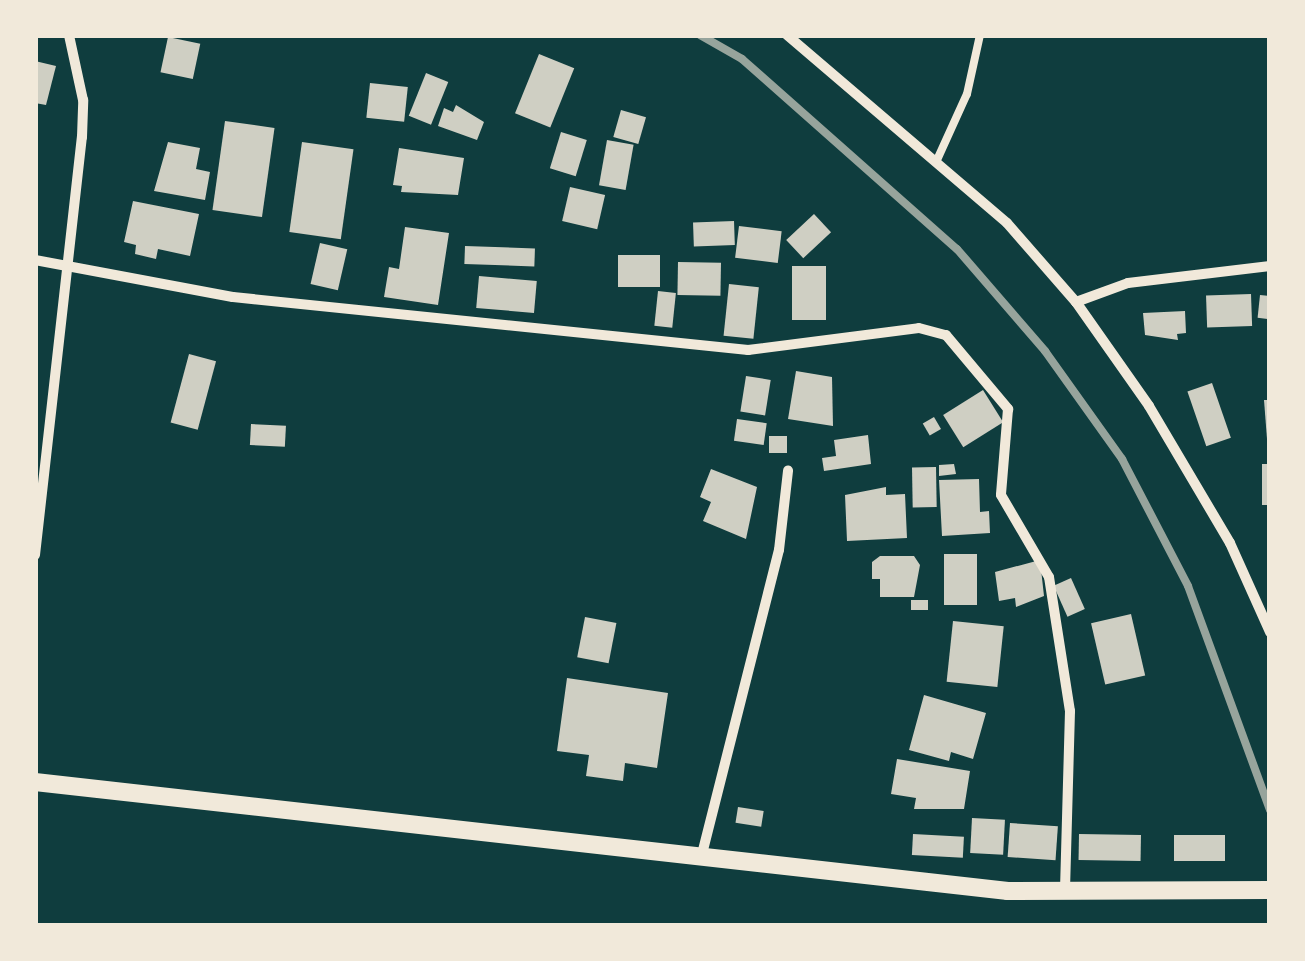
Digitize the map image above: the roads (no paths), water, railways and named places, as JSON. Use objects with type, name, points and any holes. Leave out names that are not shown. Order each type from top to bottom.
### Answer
[{"type":"street","points":[[35,555],[83,100],[69,35]]},
{"type":"street","points":[[787,35],[1008,223],[1076,302],[1149,406],[1220,526],[1270,632]]},
{"type":"street","points":[[35,260],[331,309],[748,350],[919,328],[957,342],[1008,409],[1001,496],[1049,576],[1070,711],[1064,891]]},
{"type":"street","points":[[1076,302],[1128,283],[1270,266]]},
{"type":"street","points":[[700,859],[779,550],[788,471]]},
{"type":"street","points":[[35,782],[700,859],[1064,891],[1270,890]]},
{"type":"lane","points":[[937,160],[967,94],[980,35]]},
{"type":"railway","points":[[700,35],[742,59],[957,249],[1045,351],[1122,459],[1188,586],[1270,810]]}]
